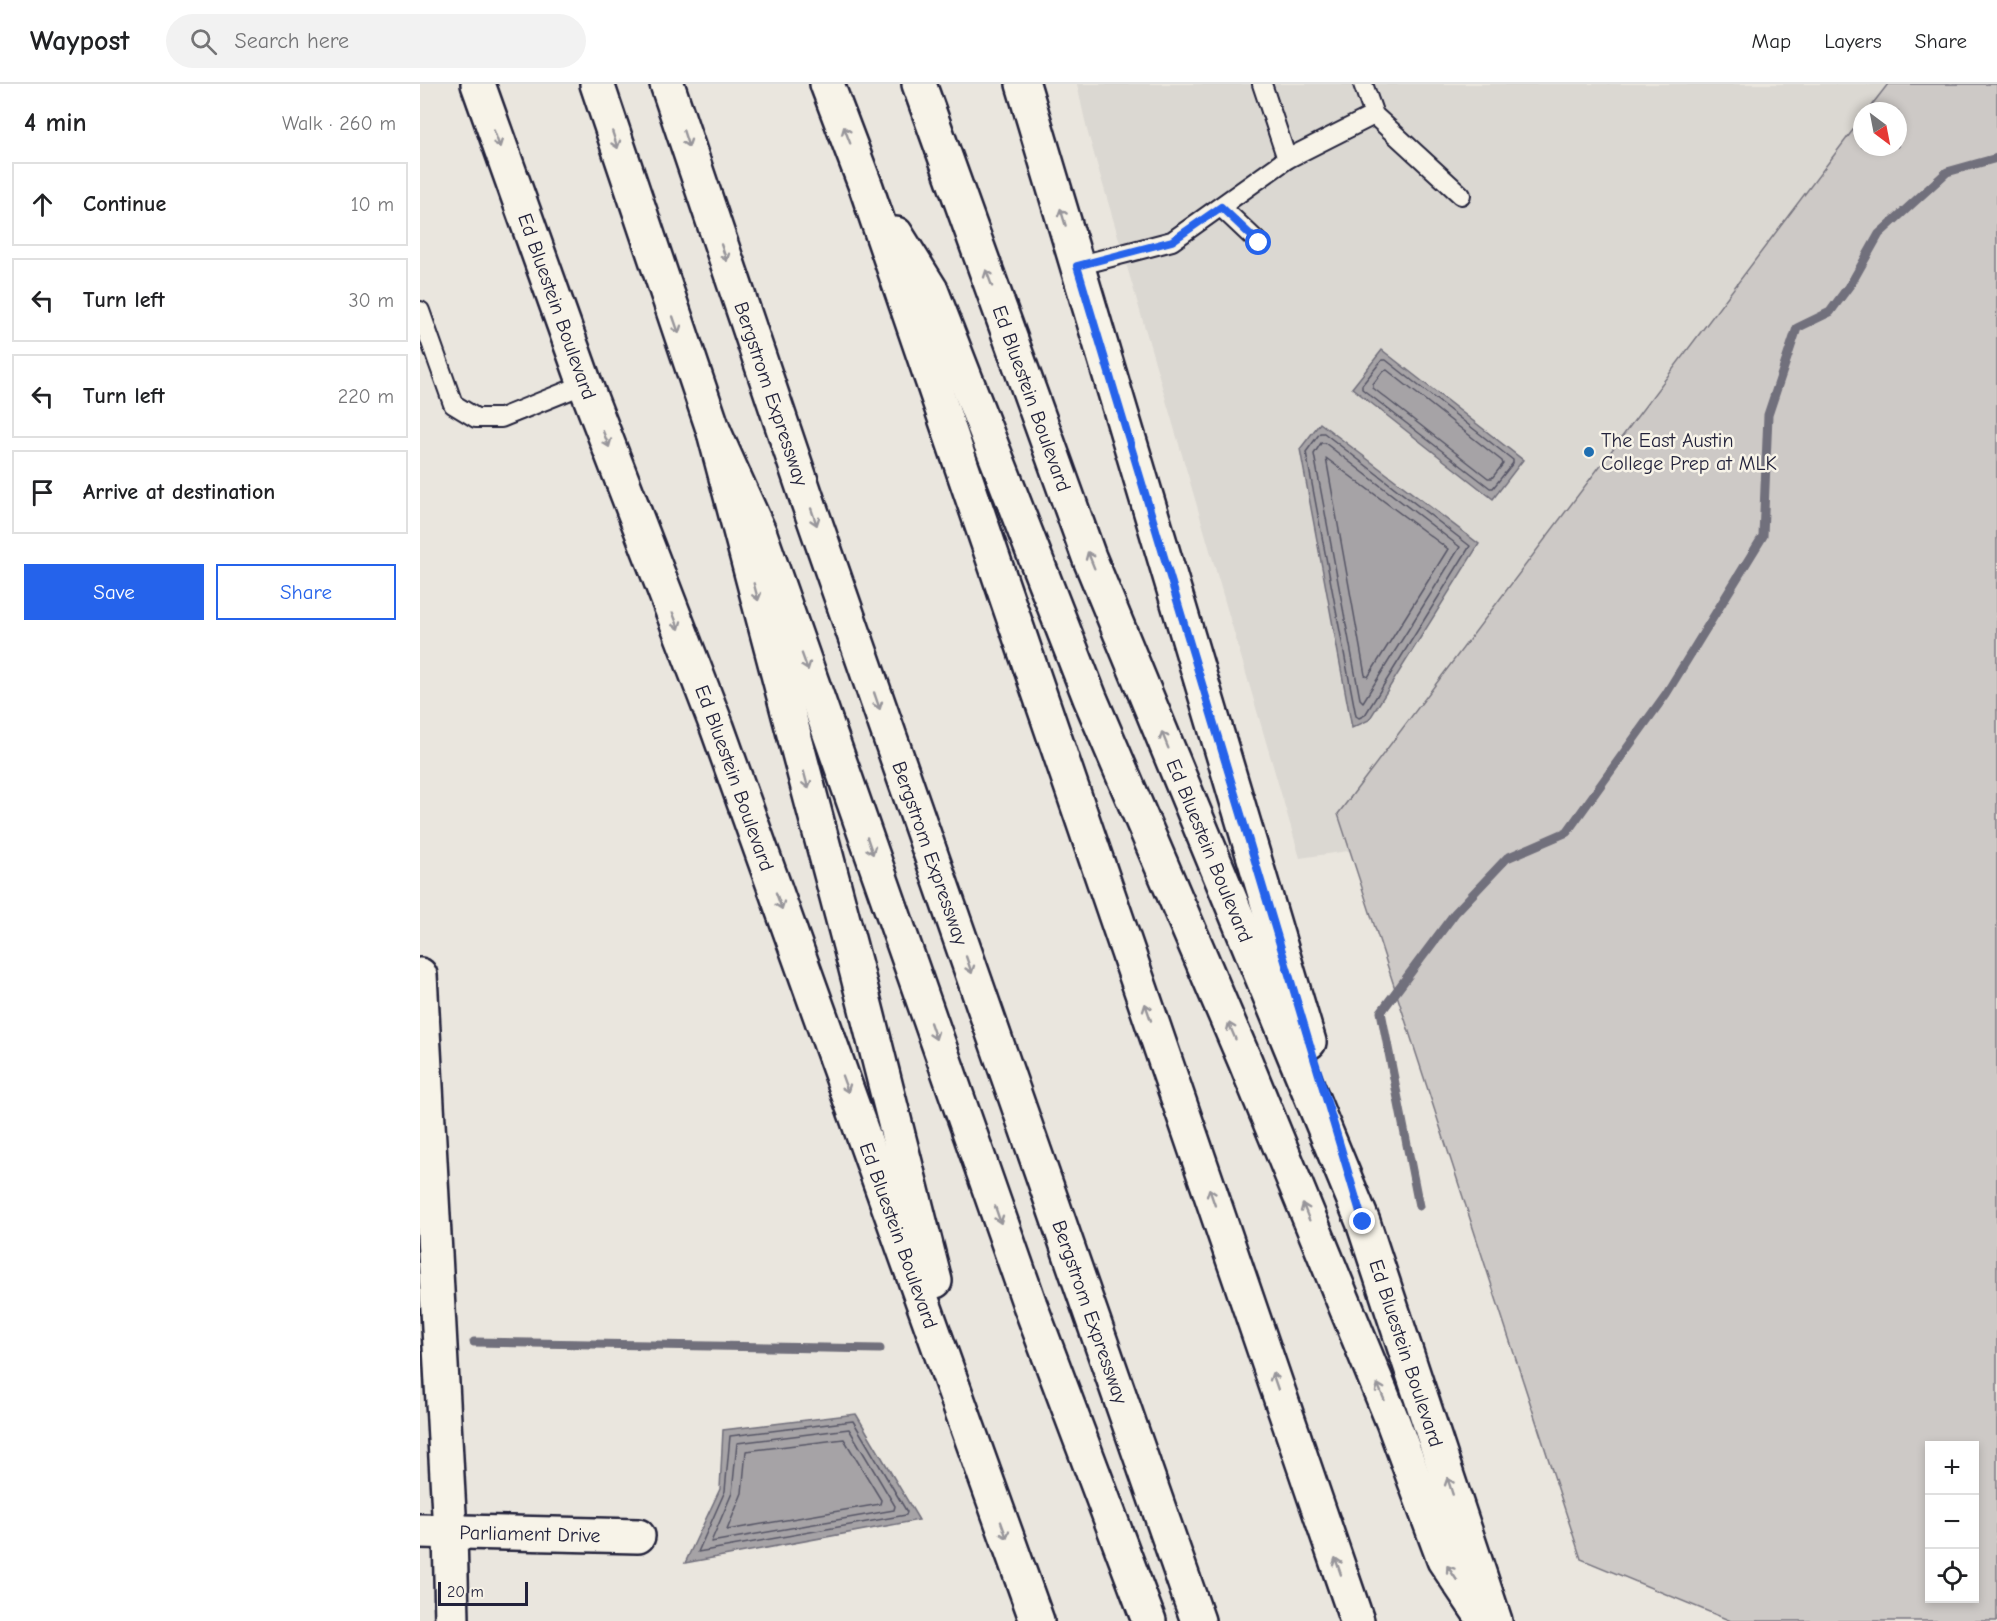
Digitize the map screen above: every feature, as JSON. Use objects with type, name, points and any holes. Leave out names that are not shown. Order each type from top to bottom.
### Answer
[{"type":"main road","name":"Ed Bluestein Boulevard","points":[[478,84],[585,384],[717,727],[1036,1621]]},
{"type":"main road","name":"Ed Bluestein Boulevard","points":[[597,84],[714,432],[855,965],[984,1475]]},
{"type":"main road","name":"Bergstrom Expressway","points":[[667,84],[816,524],[1198,1621]]},
{"type":"main road","points":[[827,84],[866,187],[1357,1621]]},
{"type":"main road","name":"Ed Bluestein Boulevard","points":[[919,84],[1089,556],[1363,1222],[1495,1621]]},
{"type":"main road","points":[[1023,84],[1363,1222]]},
{"type":"main road","points":[[866,187],[931,290],[1090,698],[1245,1061],[1393,1422],[1444,1560],[1485,1621]]},
{"type":"main road","points":[[714,432],[760,534],[1026,1293],[1149,1621]]},
{"type":"main road","points":[[420,975],[435,1532],[452,1621]]},
{"type":"main road","name":"Parliament Drive","points":[[435,1532],[638,1536]]},
{"type":"lane","points":[[1262,84],[1287,159]]},
{"type":"lane","points":[[1363,84],[1374,115],[1461,195]]},
{"type":"lane","points":[[1077,266],[1172,241],[1287,159],[1374,115]]},
{"type":"lane","points":[[1221,207],[1259,243]]},
{"type":"lane","points":[[420,310],[453,404],[476,418],[501,418],[585,384]]},
{"type":"shaded area","name":"The East Austin College Prep at MLK","points":[[1077,84],[1997,84],[1997,756],[1300,858],[1087,130]]},
{"type":"shaded area","points":[[1888,84],[1997,84],[1997,1621],[1731,1621],[1581,1559],[1338,814],[1853,130],[1853,156],[1907,156],[1907,102],[1874,102]]},
{"type":"water","points":[[1382,350],[1523,460],[1493,499],[1352,388]]},
{"type":"water","points":[[1320,423],[1479,544],[1369,720],[1352,728],[1300,449]]},
{"type":"water","points":[[856,1414],[919,1520],[685,1563],[720,1489],[723,1430]]},
{"type":"waterway","points":[[1419,1206],[1381,1012],[1455,913],[1507,858],[1567,832],[1666,694],[1763,536],[1768,415],[1797,328],[1830,312],[1852,282],[1879,234],[1947,172],[1997,158]]},
{"type":"waterway","points":[[474,1342],[880,1349]]},
{"type":"place","name":"The East Austin College Prep at MLK","points":[[1589,452]]},
{"type":"route","points":[[1259,243],[1221,207],[1172,241],[1077,266],[1363,1222]]}]
